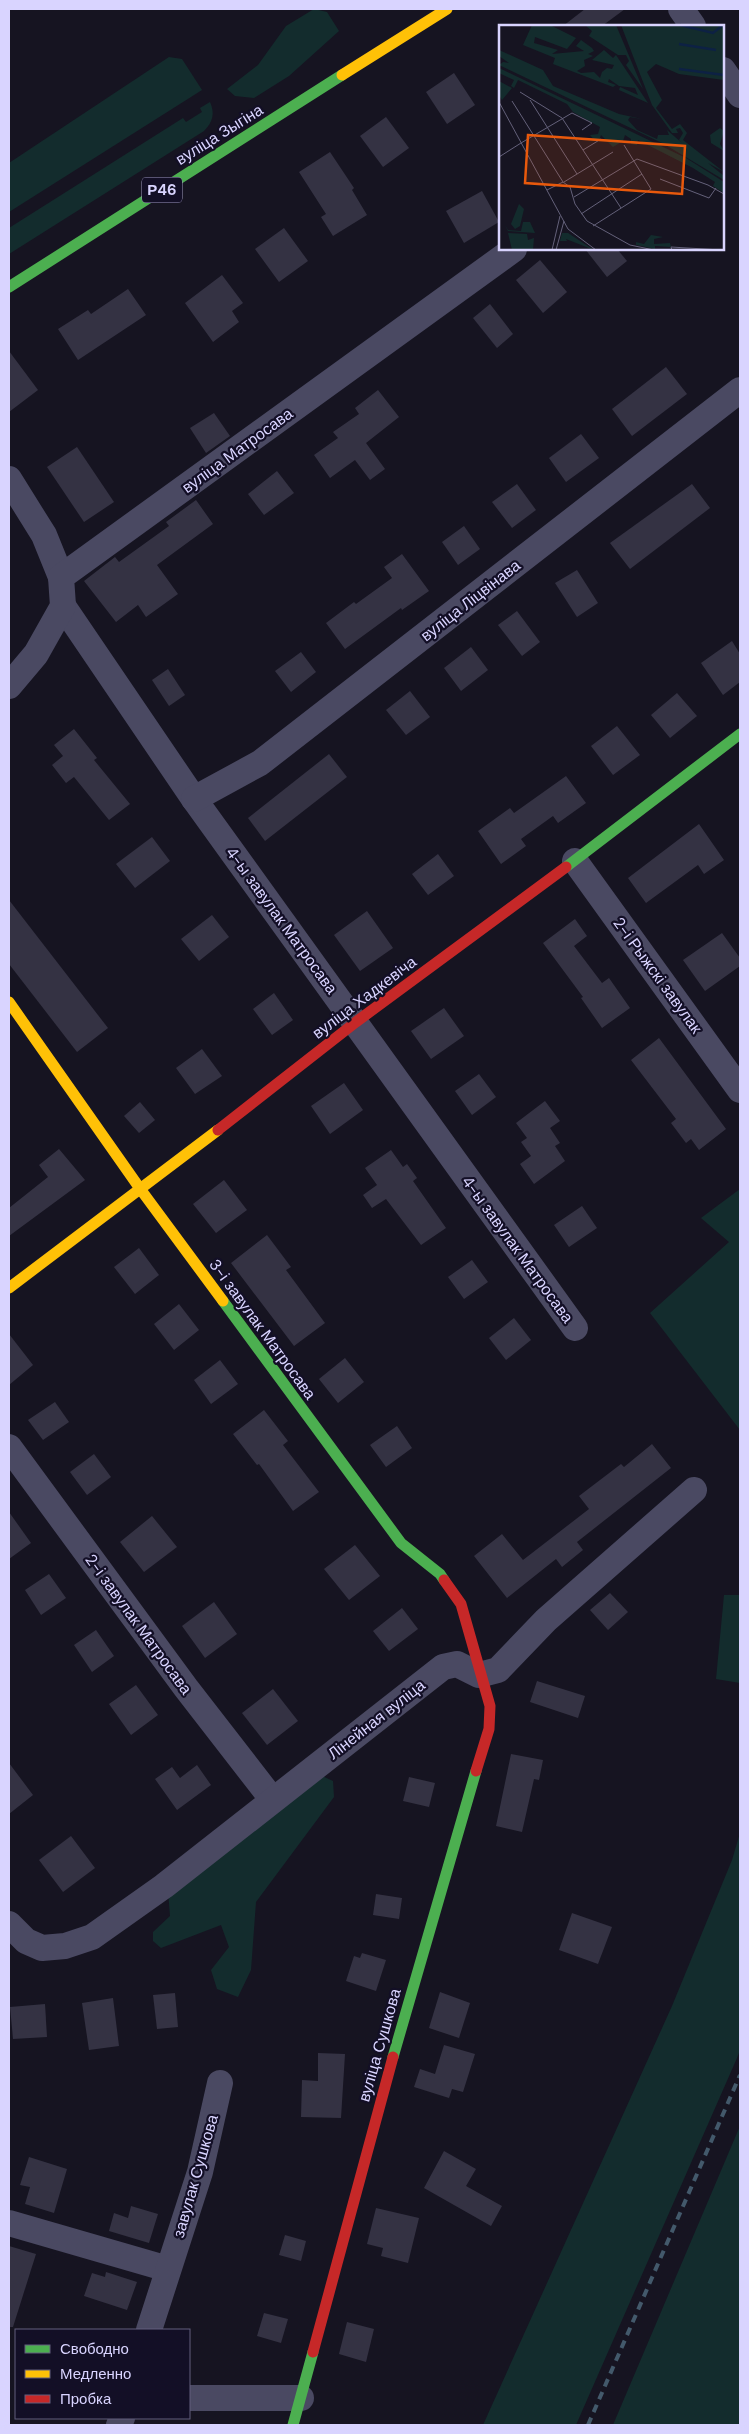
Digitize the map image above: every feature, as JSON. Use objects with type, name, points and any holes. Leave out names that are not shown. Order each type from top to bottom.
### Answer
[{"type":"street","name":"вуліца Зыгіна","points":[[9,288],[447,9]]},
{"type":"street","points":[[681,9],[692,25]]},
{"type":"street","name":"вуліца Матросава","points":[[61,577],[513,250]]},
{"type":"street","name":"вуліца Ліцвінава","points":[[194,799],[260,763],[740,390]]},
{"type":"street","points":[[9,479],[44,535],[61,577],[63,606],[36,654],[9,686]]},
{"type":"street","name":"4-ы завулак Матросава","points":[[63,606],[194,799],[575,1328]]},
{"type":"street","name":"вуліца Хадкевіча","points":[[9,1288],[141,1190],[356,1022],[575,861],[740,734]]},
{"type":"street","name":"2-і Рыжскі завулак","points":[[575,861],[740,1090]]},
{"type":"street","name":"3-і завулак Матросава","points":[[9,1002],[141,1190],[401,1543],[440,1574],[461,1604],[479,1675]]},
{"type":"street","name":"2-і завулак Матросава","points":[[9,1447],[186,1688],[272,1799]]},
{"type":"street","points":[[479,1675],[498,1670],[546,1620],[694,1490]]},
{"type":"street","name":"Лінейная вуліца","points":[[9,1924],[26,1941],[42,1948],[65,1946],[92,1937],[164,1886],[272,1799],[443,1667],[457,1664],[479,1675]]},
{"type":"street","name":"вуліца Сушкова","points":[[293,2425],[377,2112],[489,1728],[490,1706],[479,1675]]},
{"type":"street","name":"завулак Сушкова","points":[[149,2329],[200,2172],[220,2083]]},
{"type":"street","points":[[9,2223],[168,2269]]},
{"type":"street","points":[[190,2398],[301,2398]]},
{"type":"green space","points":[[314,9],[327,12],[339,31],[289,76],[254,98],[235,96],[227,89],[258,65],[286,26]]},
{"type":"green space","points":[[169,57],[182,59],[202,90],[9,212],[9,163]]},
{"type":"green space","points":[[210,102],[212,117],[204,131],[9,254],[9,228],[183,118],[186,122],[202,112],[200,108]]},
{"type":"green space","points":[[740,1189],[740,1430],[650,1313],[729,1242],[701,1218]]},
{"type":"green space","points":[[724,1595],[740,1595],[740,1683],[716,1679]]},
{"type":"green space","points":[[320,1775],[333,1781],[334,1797],[256,1902],[251,1970],[238,1997],[217,1989],[211,1970],[229,1947],[221,1925],[161,1948],[153,1941],[153,1932],[170,1916],[168,1891]]},
{"type":"green space","points":[[740,1833],[740,2050],[737,2058],[576,2425],[483,2425],[672,2006],[732,1860]]},
{"type":"green space","points":[[740,2126],[740,2425],[613,2425]]},
{"type":"building","points":[[585,9],[625,9],[603,25],[564,25]]},
{"type":"building","points":[[454,73],[475,105],[447,124],[426,92]]},
{"type":"building","points":[[386,117],[409,148],[383,167],[360,136]]},
{"type":"building","points":[[330,152],[354,188],[352,190],[367,215],[333,236],[321,217],[326,214],[299,172]]},
{"type":"building","points":[[482,191],[499,222],[464,243],[446,211]]},
{"type":"building","points":[[284,228],[308,261],[279,282],[255,249]]},
{"type":"building","points":[[586,250],[618,250],[627,261],[607,277]]},
{"type":"building","points":[[540,260],[567,292],[543,313],[516,280]]},
{"type":"building","points":[[222,275],[243,303],[232,311],[239,322],[213,342],[185,303]]},
{"type":"building","points":[[128,289],[146,315],[78,360],[58,329],[88,310],[91,314]]},
{"type":"building","points":[[490,304],[513,334],[497,348],[473,318]]},
{"type":"building","points":[[9,351],[38,390],[9,412]]},
{"type":"building","points":[[666,367],[687,394],[632,436],[612,409]]},
{"type":"building","points":[[378,390],[399,417],[366,443],[385,469],[370,480],[355,460],[330,478],[314,455],[338,438],[333,432],[359,414],[355,408]]},
{"type":"building","points":[[214,413],[230,436],[206,453],[190,428]]},
{"type":"building","points":[[581,434],[599,458],[566,482],[549,458]]},
{"type":"building","points":[[77,447],[114,502],[84,522],[47,467]]},
{"type":"building","points":[[277,471],[294,493],[264,515],[248,494]]},
{"type":"building","points":[[517,484],[536,510],[512,528],[492,502]]},
{"type":"building","points":[[692,484],[710,508],[630,569],[610,543]]},
{"type":"building","points":[[196,500],[213,524],[157,565],[178,594],[146,617],[138,605],[116,622],[84,581],[115,557],[119,562],[169,526],[166,522]]},
{"type":"building","points":[[464,526],[480,549],[458,565],[442,542]]},
{"type":"building","points":[[402,554],[429,591],[402,610],[401,608],[345,649],[326,623],[354,602],[356,604],[392,578],[384,567]]},
{"type":"building","points":[[577,570],[598,603],[577,617],[555,583]]},
{"type":"building","points":[[517,611],[540,642],[522,656],[498,625]]},
{"type":"building","points":[[732,641],[740,654],[740,682],[723,695],[701,663]]},
{"type":"building","points":[[471,647],[488,670],[461,691],[444,668]]},
{"type":"building","points":[[301,652],[316,672],[291,692],[275,671]]},
{"type":"building","points":[[168,669],[185,695],[169,706],[152,680]]},
{"type":"building","points":[[410,691],[430,717],[406,735],[386,710]]},
{"type":"building","points":[[677,693],[697,716],[670,738],[651,715]]},
{"type":"building","points":[[617,726],[640,755],[613,775],[591,746]]},
{"type":"building","points":[[74,729],[97,758],[94,760],[130,804],[109,820],[74,777],[66,783],[52,765],[63,756],[54,745]]},
{"type":"building","points":[[329,754],[347,777],[265,841],[248,818]]},
{"type":"building","points":[[566,776],[586,803],[558,823],[553,816],[521,839],[526,846],[501,864],[478,831],[510,808],[514,813]]},
{"type":"building","points":[[699,824],[724,860],[704,874],[698,865],[646,903],[628,878]]},
{"type":"building","points":[[152,837],[170,861],[135,888],[116,864]]},
{"type":"building","points":[[438,854],[454,876],[428,895],[412,874]]},
{"type":"building","points":[[9,900],[108,1028],[77,1052],[9,964]]},
{"type":"building","points":[[367,911],[393,948],[360,971],[334,935]]},
{"type":"building","points":[[212,915],[229,937],[199,961],[181,939]]},
{"type":"building","points":[[575,919],[587,936],[574,946],[602,983],[609,978],[630,1008],[602,1028],[581,998],[583,997],[543,943]]},
{"type":"building","points":[[722,933],[740,958],[740,966],[705,991],[683,960]]},
{"type":"building","points":[[274,993],[293,1020],[272,1035],[253,1009]]},
{"type":"building","points":[[444,1008],[464,1036],[431,1059],[411,1031]]},
{"type":"building","points":[[659,1038],[726,1129],[699,1150],[691,1139],[686,1143],[671,1123],[676,1119],[631,1060]]},
{"type":"building","points":[[202,1049],[222,1076],[195,1094],[176,1068]]},
{"type":"building","points":[[479,1074],[496,1097],[472,1115],[455,1091]]},
{"type":"building","points":[[344,1083],[363,1110],[330,1134],[311,1106]]},
{"type":"building","points":[[545,1101],[560,1121],[550,1128],[560,1143],[555,1146],[565,1161],[534,1184],[520,1164],[531,1156],[521,1142],[527,1138],[516,1123]]},
{"type":"building","points":[[140,1102],[155,1120],[139,1133],[124,1116]]},
{"type":"building","points":[[59,1149],[85,1180],[9,1236],[9,1208],[48,1177],[39,1165]]},
{"type":"building","points":[[391,1150],[403,1167],[407,1164],[417,1178],[413,1181],[446,1228],[421,1245],[386,1199],[372,1208],[363,1195],[377,1185],[365,1168]]},
{"type":"building","points":[[224,1180],[247,1210],[216,1233],[193,1204]]},
{"type":"building","points":[[582,1206],[597,1228],[569,1247],[554,1225]]},
{"type":"building","points":[[267,1235],[291,1267],[286,1270],[325,1323],[294,1346],[231,1263]]},
{"type":"building","points":[[139,1248],[159,1275],[135,1294],[114,1267]]},
{"type":"building","points":[[472,1260],[488,1282],[464,1299],[448,1277]]},
{"type":"building","points":[[179,1304],[199,1330],[174,1350],[154,1324]]},
{"type":"building","points":[[514,1318],[531,1340],[506,1360],[489,1338]]},
{"type":"building","points":[[9,1334],[33,1365],[9,1385]]},
{"type":"building","points":[[345,1358],[364,1382],[338,1403],[319,1379]]},
{"type":"building","points":[[220,1360],[238,1384],[211,1404],[194,1380]]},
{"type":"building","points":[[55,1402],[69,1422],[43,1440],[28,1420]]},
{"type":"building","points":[[264,1410],[288,1441],[283,1445],[319,1492],[293,1511],[259,1464],[257,1465],[233,1434]]},
{"type":"building","points":[[397,1426],[412,1448],[386,1467],[370,1445]]},
{"type":"building","points":[[652,1444],[671,1468],[577,1542],[583,1550],[562,1567],[556,1559],[507,1598],[474,1556],[502,1534],[523,1560],[589,1509],[579,1496],[621,1464],[624,1467]]},
{"type":"building","points":[[94,1454],[111,1477],[87,1495],[70,1472]]},
{"type":"building","points":[[9,1512],[31,1543],[9,1559]]},
{"type":"building","points":[[152,1516],[177,1547],[144,1572],[120,1542]]},
{"type":"building","points":[[355,1545],[380,1576],[349,1600],[324,1569]]},
{"type":"building","points":[[49,1574],[66,1598],[41,1615],[25,1590]]},
{"type":"building","points":[[610,1593],[628,1612],[608,1630],[590,1610]]},
{"type":"building","points":[[214,1602],[237,1634],[205,1658],[182,1626]]},
{"type":"building","points":[[402,1608],[418,1629],[389,1651],[373,1631]]},
{"type":"building","points":[[96,1630],[114,1656],[92,1672],[74,1645]]},
{"type":"building","points":[[537,1681],[585,1696],[578,1718],[530,1702]]},
{"type":"building","points":[[136,1685],[158,1715],[131,1735],[109,1704]]},
{"type":"building","points":[[273,1689],[298,1721],[267,1745],[242,1713]]},
{"type":"building","points":[[511,1754],[543,1760],[539,1780],[534,1779],[522,1832],[496,1826]]},
{"type":"building","points":[[9,1763],[33,1795],[9,1814]]},
{"type":"building","points":[[197,1765],[211,1785],[177,1810],[155,1779],[172,1767],[180,1778]]},
{"type":"building","points":[[409,1777],[435,1783],[429,1807],[403,1801]]},
{"type":"building","points":[[71,1836],[95,1868],[63,1892],[39,1860]]},
{"type":"building","points":[[376,1894],[402,1898],[399,1919],[373,1915]]},
{"type":"building","points":[[572,1913],[612,1927],[598,1964],[559,1950]]},
{"type":"building","points":[[362,1953],[386,1960],[376,1991],[346,1981],[354,1956],[360,1958]]},
{"type":"building","points":[[440,1992],[470,2003],[459,2038],[429,2028]]},
{"type":"building","points":[[175,1993],[178,2027],[157,2029],[153,1995]]},
{"type":"building","points":[[113,1998],[119,2046],[89,2050],[82,2003]]},
{"type":"building","points":[[45,2004],[47,2037],[13,2039],[10,2007]]},
{"type":"building","points":[[444,2045],[475,2054],[463,2092],[452,2089],[449,2098],[414,2087],[420,2069],[435,2074]]},
{"type":"building","points":[[318,2053],[345,2054],[341,2118],[301,2117],[302,2080],[318,2081]]},
{"type":"building","points":[[444,2151],[476,2169],[466,2186],[502,2206],[491,2226],[424,2188]]},
{"type":"building","points":[[29,2157],[67,2169],[54,2213],[25,2204],[30,2187],[20,2185]]},
{"type":"building","points":[[131,2206],[158,2214],[149,2243],[109,2231],[114,2213],[128,2218]]},
{"type":"building","points":[[376,2208],[419,2218],[408,2263],[381,2256],[383,2248],[367,2244]]},
{"type":"building","points":[[285,2235],[306,2241],[301,2261],[279,2255]]},
{"type":"building","points":[[9,2246],[36,2254],[13,2327],[9,2327]]},
{"type":"building","points":[[106,2272],[137,2282],[127,2310],[84,2296],[92,2273],[105,2277]]},
{"type":"building","points":[[264,2313],[288,2319],[281,2343],[257,2336]]},
{"type":"building","points":[[347,2322],[374,2329],[366,2362],[339,2354]]},
{"type":"railway","points":[[588,2425],[740,2075]]},
{"type":"traffic: fast","points":[[9,287],[342,75]]},
{"type":"traffic: fast","points":[[566,867],[740,734]]},
{"type":"traffic: fast","points":[[223,1301],[401,1543],[440,1574],[444,1580]]},
{"type":"traffic: fast","points":[[393,2057],[476,1771]]},
{"type":"traffic: fast","points":[[293,2425],[313,2352]]},
{"type":"traffic: slow","points":[[342,75],[447,9]]},
{"type":"traffic: slow","points":[[9,1002],[141,1190],[223,1301]]},
{"type":"traffic: slow","points":[[9,1288],[218,1130]]},
{"type":"traffic: jam","points":[[218,1130],[356,1022],[566,867]]},
{"type":"traffic: jam","points":[[444,1580],[461,1604],[490,1706],[489,1729],[476,1771]]},
{"type":"traffic: jam","points":[[313,2352],[393,2057]]}]
